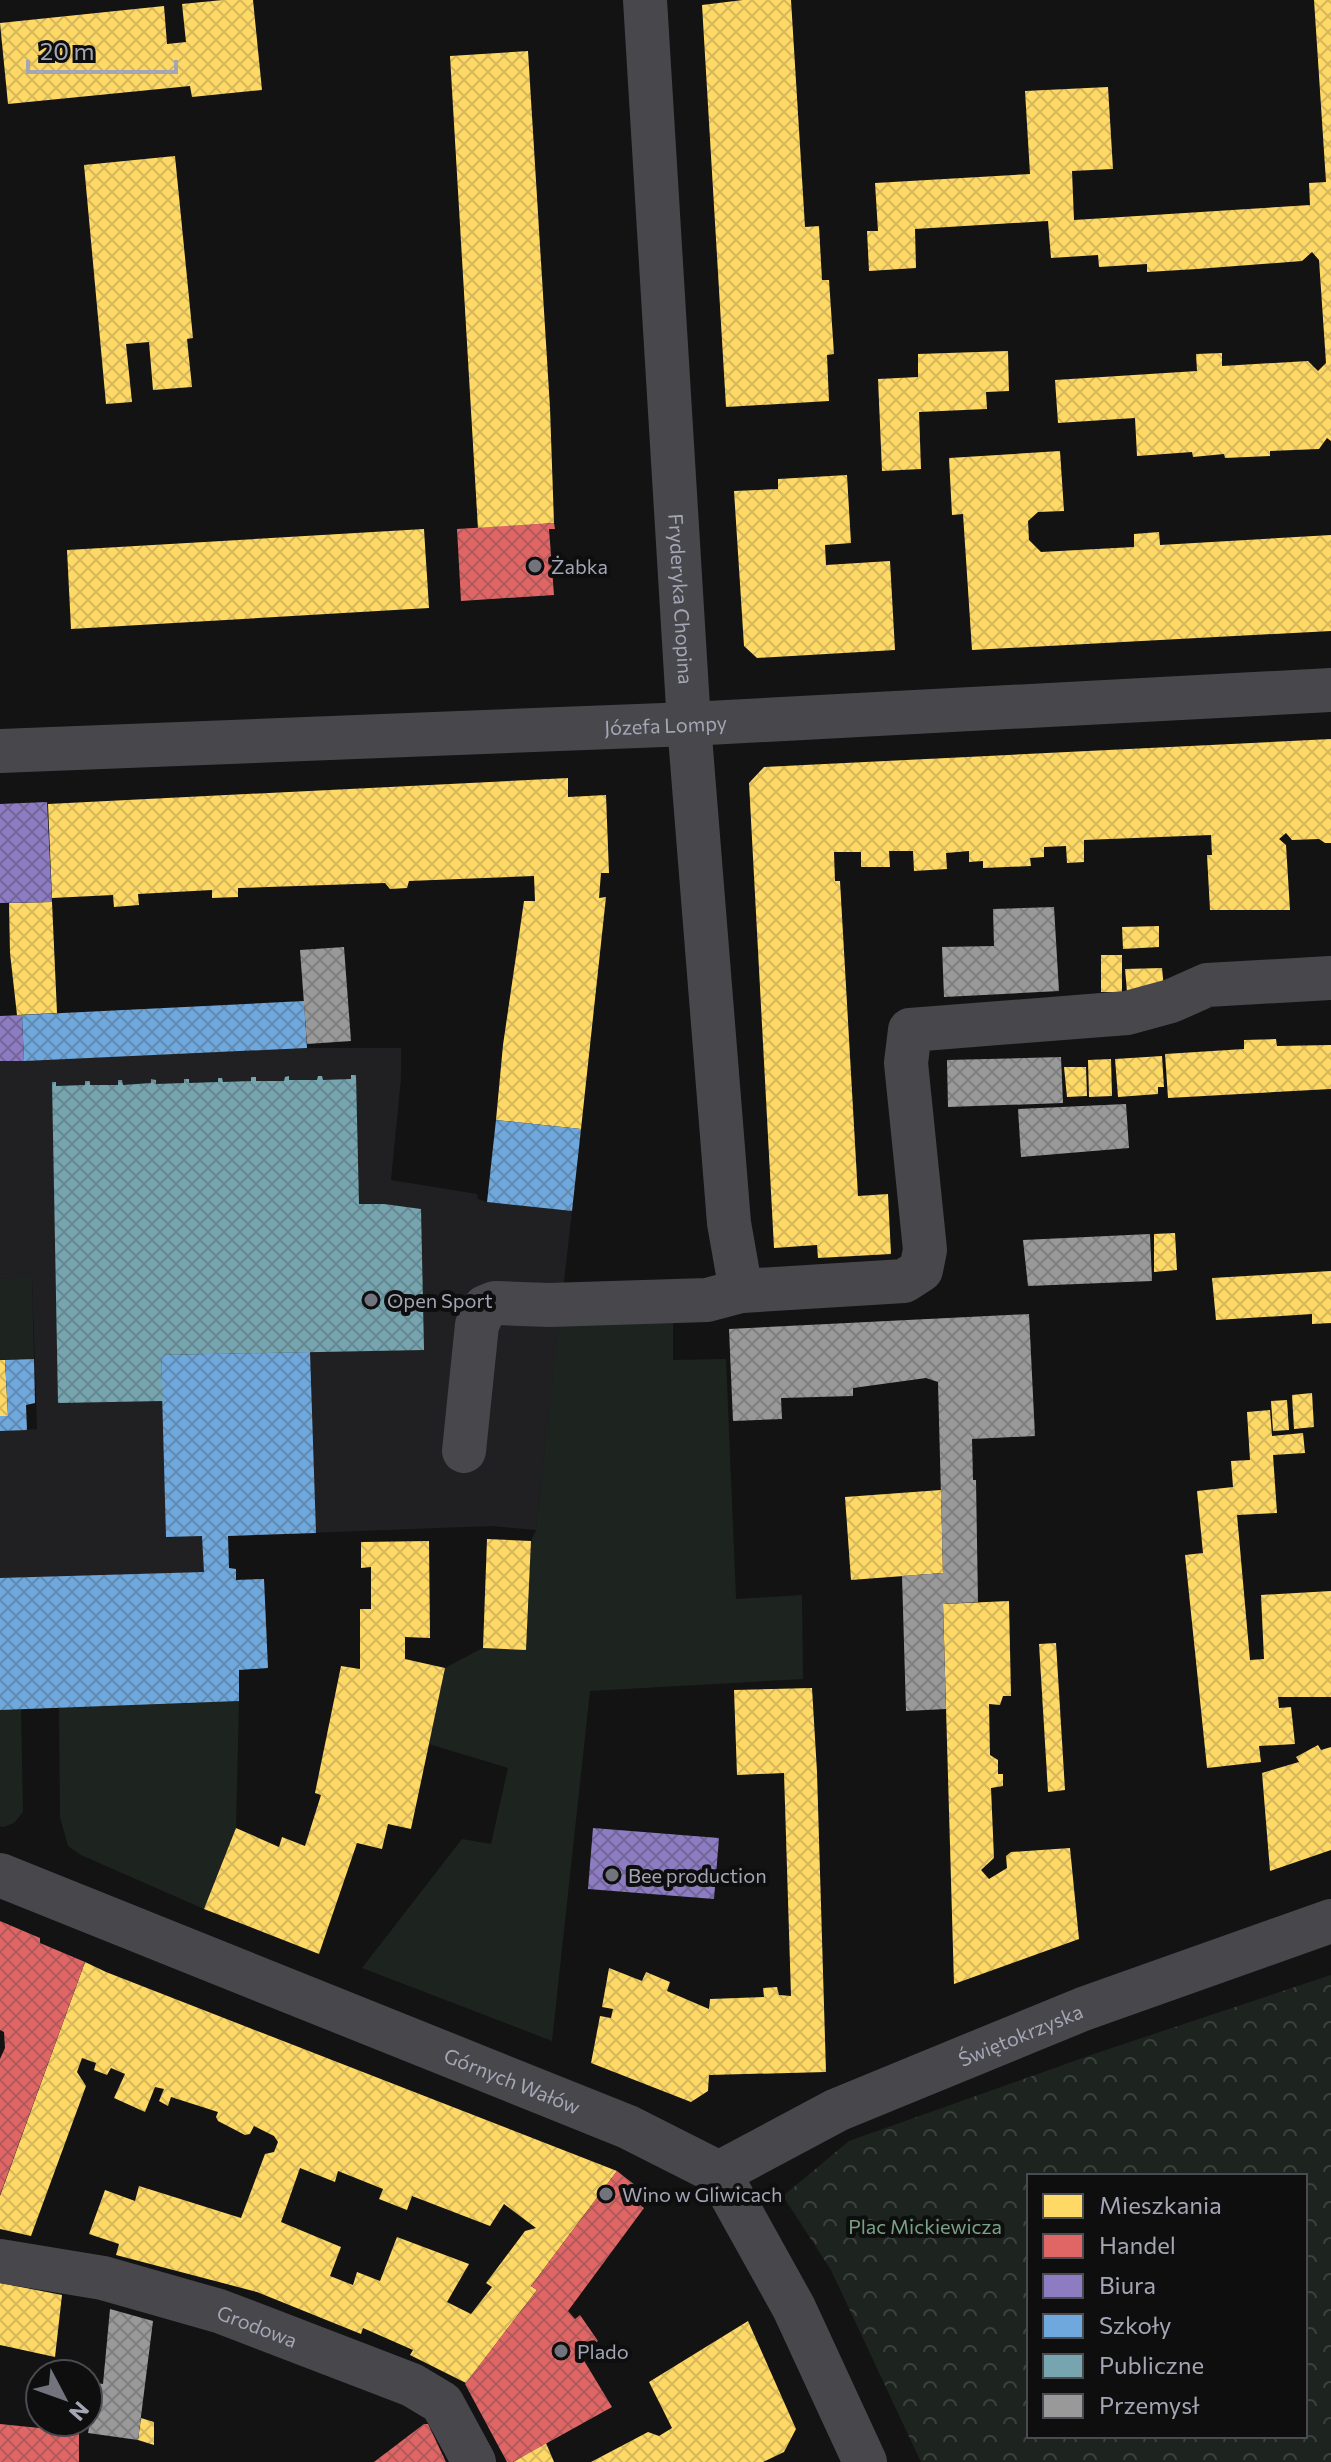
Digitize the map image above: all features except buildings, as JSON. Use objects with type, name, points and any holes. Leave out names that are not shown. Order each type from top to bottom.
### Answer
[{"type":"street","name":"Fryderyka Chopina","points":[[645,0],[689,724],[729,1223],[741,1291]]},
{"type":"street","name":"Józefa Lompy","points":[[0,751],[689,724],[1331,690]]},
{"type":"street","points":[[464,1451],[477,1325],[485,1307],[495,1303],[549,1305],[707,1300],[741,1291],[904,1281],[921,1270],[925,1250],[906,1063],[910,1030],[1127,1013],[1171,1001],[1207,985],[1330,978]]},
{"type":"street","name":"Górnych Wałów","points":[[0,1875],[628,2127],[719,2173]]},
{"type":"street","name":"Świętokrzyska","points":[[719,2173],[837,2110],[1083,2009],[1331,1921]]},
{"type":"street","points":[[719,2173],[794,2308],[858,2460]]},
{"type":"street","name":"Grodowa","points":[[0,2261],[103,2278],[205,2307],[412,2385],[442,2403],[474,2462]]},
{"type":"shaded area","points":[[307,1048],[401,1048],[391,1180],[477,1194],[478,1199],[487,1202],[572,1211],[536,1530],[492,1526],[228,1536],[229,1568],[236,1569],[236,1580],[264,1579],[268,1668],[239,1670],[239,1701],[0,1710],[0,1431],[37,1429],[32,1278],[0,1279],[0,1061]]},
{"type":"green space","points":[[32,1277],[34,1359],[0,1360],[0,1279]]},
{"type":"green space","points":[[561,1305],[673,1314],[673,1360],[726,1359],[736,1599],[802,1595],[803,1679],[590,1691],[552,2041],[362,1968],[462,1839],[491,1844],[508,1768],[429,1744],[445,1668],[483,1648],[526,1649],[531,1541],[536,1530]]},
{"type":"green space","points":[[239,1701],[236,1828],[204,1909],[81,1855],[68,1846],[60,1817],[59,1708]]},
{"type":"green space","points":[[21,1709],[23,1812],[14,1823],[3,1827],[0,1826],[0,1710]]},
{"type":"green space","name":"Plac Mickiewicza","points":[[1331,1975],[1331,2462],[921,2462],[831,2270],[783,2196],[849,2141],[1094,2054]]},
{"type":"place","name":"Żabka","points":[[535,566]]},
{"type":"place","name":"Open Sport","points":[[371,1300]]},
{"type":"place","name":"Bee production","points":[[612,1875]]},
{"type":"place","name":"Wino w Gliwicach","points":[[606,2194]]},
{"type":"place","name":"Plado","points":[[561,2351]]}]
